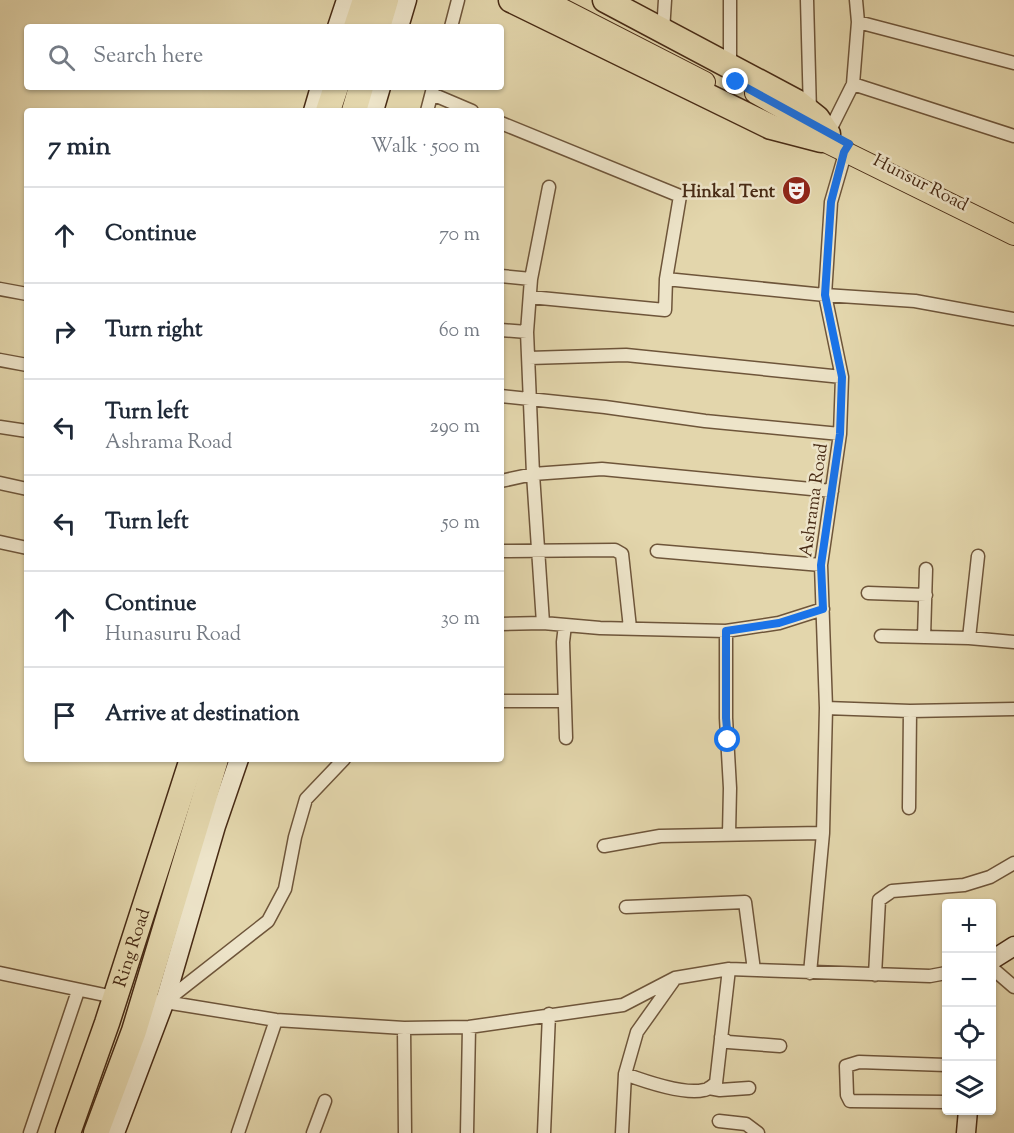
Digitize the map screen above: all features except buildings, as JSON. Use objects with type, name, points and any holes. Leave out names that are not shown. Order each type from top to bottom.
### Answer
[{"type":"highway","points":[[357,24],[365,0]]},
{"type":"highway","points":[[379,24],[386,0]]},
{"type":"highway","points":[[511,0],[771,127],[828,133]]},
{"type":"highway","points":[[605,0],[797,102],[828,133]]},
{"type":"highway","points":[[329,108],[335,90]]},
{"type":"highway","points":[[355,108],[360,90]]},
{"type":"highway","name":"Ring Road","points":[[68,1133],[111,996],[191,762]]},
{"type":"highway","name":"Ring Road","points":[[96,1133],[134,1031],[154,1000],[215,762]]},
{"type":"main road","points":[[545,0],[779,112],[828,133],[1014,235]]},
{"type":"main road","points":[[573,0],[779,112]]},
{"type":"main road","name":"Hunsur Road","points":[[828,133],[1014,230]]},
{"type":"street","points":[[339,24],[346,0]]},
{"type":"street","points":[[400,24],[407,0]]},
{"type":"street","points":[[452,24],[458,0]]},
{"type":"street","points":[[663,31],[665,0]]},
{"type":"street","points":[[730,0],[730,67]]},
{"type":"street","points":[[807,0],[828,133]]},
{"type":"street","points":[[828,133],[853,84],[858,22],[856,0]]},
{"type":"street","points":[[858,22],[1014,63]]},
{"type":"street","points":[[853,84],[1014,136]]},
{"type":"street","points":[[314,108],[319,90]]},
{"type":"street","points":[[375,108],[380,90]]},
{"type":"street","points":[[428,108],[433,90],[466,108]]},
{"type":"street","points":[[504,124],[680,196],[666,279],[665,310],[530,297]]},
{"type":"street","name":"Ashrama Road","points":[[810,973],[823,833],[826,708],[821,565],[840,434],[842,377],[825,295],[831,202],[828,133]]},
{"type":"street","points":[[543,623],[533,474],[527,332],[531,279],[549,187]]},
{"type":"street","points":[[504,276],[531,279]]},
{"type":"street","points":[[666,279],[825,295],[915,301],[1014,319]]},
{"type":"street","points":[[0,290],[24,294]]},
{"type":"street","points":[[504,330],[527,332]]},
{"type":"street","points":[[529,358],[626,355],[842,377]]},
{"type":"street","points":[[0,360],[24,364]]},
{"type":"street","points":[[504,396],[605,407],[705,422],[840,434]]},
{"type":"street","points":[[0,427],[24,431]]},
{"type":"street","points":[[504,480],[533,474],[602,469],[832,491]]},
{"type":"street","points":[[0,483],[24,488]]},
{"type":"street","points":[[0,542],[24,547]]},
{"type":"street","points":[[504,551],[615,550],[622,554],[630,628]]},
{"type":"street","points":[[657,551],[821,565]]},
{"type":"street","points":[[969,638],[978,556]]},
{"type":"street","points":[[924,637],[926,568]]},
{"type":"street","points":[[868,592],[926,595]]},
{"type":"street","points":[[504,624],[543,623],[726,631],[779,623],[823,609]]},
{"type":"street","points":[[565,625],[563,642],[566,738]]},
{"type":"street","points":[[726,631],[726,718],[730,777],[729,834]]},
{"type":"street","points":[[881,636],[969,638],[1014,642]]},
{"type":"street","points":[[504,701],[565,701]]},
{"type":"street","points":[[826,708],[910,711],[1014,709]]},
{"type":"street","points":[[909,808],[910,711]]},
{"type":"street","points":[[61,1133],[111,996],[181,762]]},
{"type":"street","points":[[115,1133],[154,1000],[238,762]]},
{"type":"street","points":[[154,1000],[268,921],[285,889],[295,837],[306,798],[341,762]]},
{"type":"street","points":[[604,846],[660,836],[823,833]]},
{"type":"street","points":[[875,975],[879,900],[892,891],[964,885],[990,877],[1014,863]]},
{"type":"street","points":[[626,907],[745,902],[754,970]]},
{"type":"street","points":[[996,957],[1014,946]]},
{"type":"street","points":[[154,1000],[276,1020],[404,1028],[469,1027],[623,1005],[675,978],[729,969],[875,975],[930,976],[942,974]]},
{"type":"street","points":[[625,1074],[665,1087],[705,1090],[716,1083],[729,969]]},
{"type":"street","points":[[996,971],[1014,987]]},
{"type":"street","points":[[0,973],[111,996]]},
{"type":"street","points":[[622,1133],[625,1074],[637,1032],[675,978]]},
{"type":"street","points":[[30,1133],[78,991]]},
{"type":"street","points":[[544,1133],[549,1014]]},
{"type":"street","points":[[238,1133],[276,1020]]},
{"type":"street","points":[[467,1133],[469,1027]]},
{"type":"street","points":[[404,1028],[405,1133]]},
{"type":"street","points":[[721,1037],[728,1042],[780,1046]]},
{"type":"street","points":[[942,1065],[859,1062],[846,1066],[847,1095],[850,1101],[942,1102]]},
{"type":"street","points":[[709,1088],[720,1090],[748,1088]]},
{"type":"street","points":[[313,1133],[325,1101]]},
{"type":"street","points":[[966,1133],[968,1115]]},
{"type":"street","points":[[719,1121],[746,1124],[758,1133]]},
{"type":"place","name":"Hinkal Tent","points":[[796,191]]},
{"type":"route","points":[[728,740],[726,631],[779,623],[823,609],[821,565],[840,434],[842,377],[825,295],[831,202],[844,152],[849,144],[736,82]]}]
